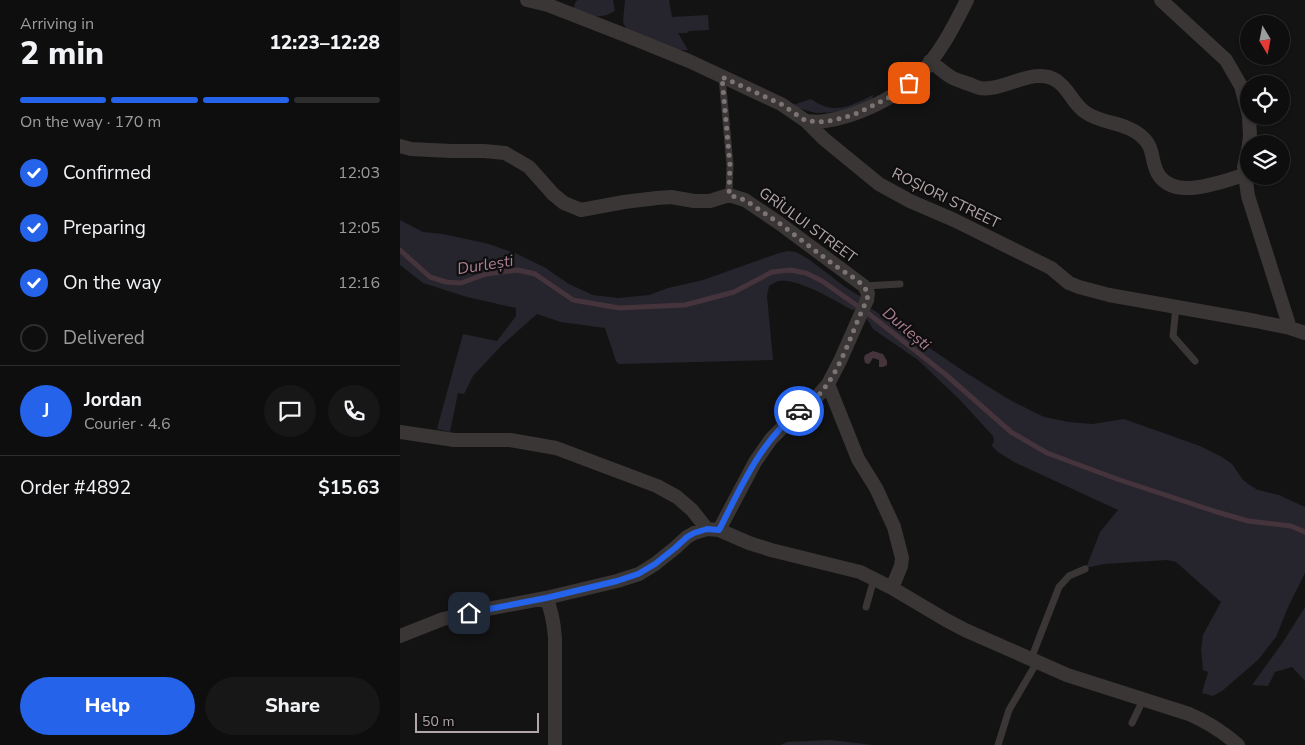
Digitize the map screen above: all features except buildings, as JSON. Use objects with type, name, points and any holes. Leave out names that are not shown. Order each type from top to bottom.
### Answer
[{"type":"street","name":"ROȘIORI STREET","points":[[527,0],[548,5],[664,51],[781,104],[806,121],[824,139],[879,184],[910,201],[954,220],[1051,268],[1069,283],[1109,295],[1301,331]]},
{"type":"street","points":[[548,5],[563,0]]},
{"type":"street","points":[[806,121],[824,122],[843,118],[871,107],[917,77],[949,34],[967,0]]},
{"type":"street","points":[[1161,0],[1226,60],[1240,84]]},
{"type":"street","points":[[930,61],[952,78],[980,88],[997,87],[1030,77],[1045,76],[1056,80],[1084,112],[1099,120],[1133,129],[1148,142],[1157,172],[1165,183],[1189,188],[1207,186],[1240,176]]},
{"type":"street","points":[[400,146],[411,149],[505,153],[529,167],[552,194],[572,208],[581,210],[657,198],[671,197],[694,201],[710,201],[729,195]]},
{"type":"street","points":[[1246,185],[1248,196],[1301,331]]},
{"type":"street","name":"GRÎULUI STREET","points":[[729,195],[745,200],[779,223],[866,293]]},
{"type":"street","points":[[400,636],[443,619],[546,598],[638,574],[655,564],[687,537],[694,533],[713,529],[771,439],[793,416],[816,398],[828,384],[860,315],[866,293]]},
{"type":"street","points":[[828,384],[858,459],[876,488],[894,527],[902,558],[901,566],[892,588]]},
{"type":"street","points":[[400,432],[454,440],[510,440],[556,448],[657,486],[677,497],[713,529],[771,550],[860,572],[965,630],[1067,675],[1182,711],[1204,720],[1238,745]]},
{"type":"street","points":[[546,598],[552,615],[555,638],[555,745]]},
{"type":"lane","points":[[722,77],[730,165],[729,195]]},
{"type":"lane","points":[[866,293],[900,284]]},
{"type":"lane","points":[[1176,307],[1173,336],[1196,361]]},
{"type":"lane","points":[[998,745],[1009,710],[1034,660],[1059,587],[1069,576],[1086,569]]},
{"type":"lane","points":[[866,607],[874,579]]},
{"type":"lane","points":[[1132,724],[1143,700]]},
{"type":"shaded area","points":[[578,0],[613,0],[615,11],[603,16],[589,15],[573,9]]},
{"type":"shaded area","points":[[625,0],[669,0],[672,17],[708,15],[709,30],[678,33],[688,50],[677,50],[627,31],[623,22]]},
{"type":"shaded area","points":[[873,95],[872,101],[841,112],[816,113],[790,106],[811,99],[828,107],[842,108]]},
{"type":"shaded area","points":[[400,220],[423,232],[443,234],[489,244],[517,254],[544,267],[569,284],[593,295],[618,298],[649,295],[668,288],[703,280],[788,251],[796,252],[810,260],[845,287],[863,298],[857,309],[852,310],[825,295],[793,282],[776,282],[769,286],[767,296],[773,360],[619,364],[616,361],[605,328],[561,322],[537,314],[502,345],[473,376],[464,394],[458,393],[450,432],[437,429],[463,334],[497,341],[516,316],[516,308],[467,297],[423,283],[400,265]]},
{"type":"shaded area","points":[[872,309],[968,374],[1010,400],[1044,417],[1092,424],[1124,419],[1200,446],[1232,464],[1243,480],[1251,486],[1258,490],[1279,495],[1305,507],[1305,573],[1276,637],[1258,660],[1222,691],[1213,696],[1202,693],[1208,672],[1203,670],[1201,649],[1203,635],[1221,602],[1176,562],[1167,560],[1104,564],[1086,568],[1100,532],[1118,510],[1014,462],[998,452],[992,446],[993,436],[959,399],[918,360],[873,329],[865,316],[868,310]]},
{"type":"shaded area","points":[[873,351],[883,354],[887,365],[879,367],[879,360],[873,358],[869,364],[865,363],[865,355]]},
{"type":"shaded area","points":[[1305,607],[1305,681],[1292,667],[1275,672],[1268,686],[1252,685],[1283,642]]},
{"type":"shaded area","points":[[831,740],[873,745],[780,745],[787,742]]},
{"type":"waterway","name":"Durlești","points":[[400,250],[430,277],[446,282],[461,283],[486,274],[518,270],[535,274],[573,300],[619,308],[685,305],[734,292],[772,272],[790,270],[806,273],[822,281],[869,314],[945,374],[1011,432],[1047,453],[1117,479],[1217,512],[1248,521],[1291,526],[1305,532]]},
{"type":"way so far","points":[[799,411],[816,398],[828,384],[852,334],[868,294],[864,286],[854,278],[779,223],[745,200],[729,195],[730,165],[722,77],[781,104],[806,121],[824,122],[858,113],[888,98],[909,83]]},
{"type":"route","points":[[469,613],[546,598],[617,581],[638,574],[655,564],[694,533],[707,529],[719,530],[755,462],[771,439],[799,411]]}]
